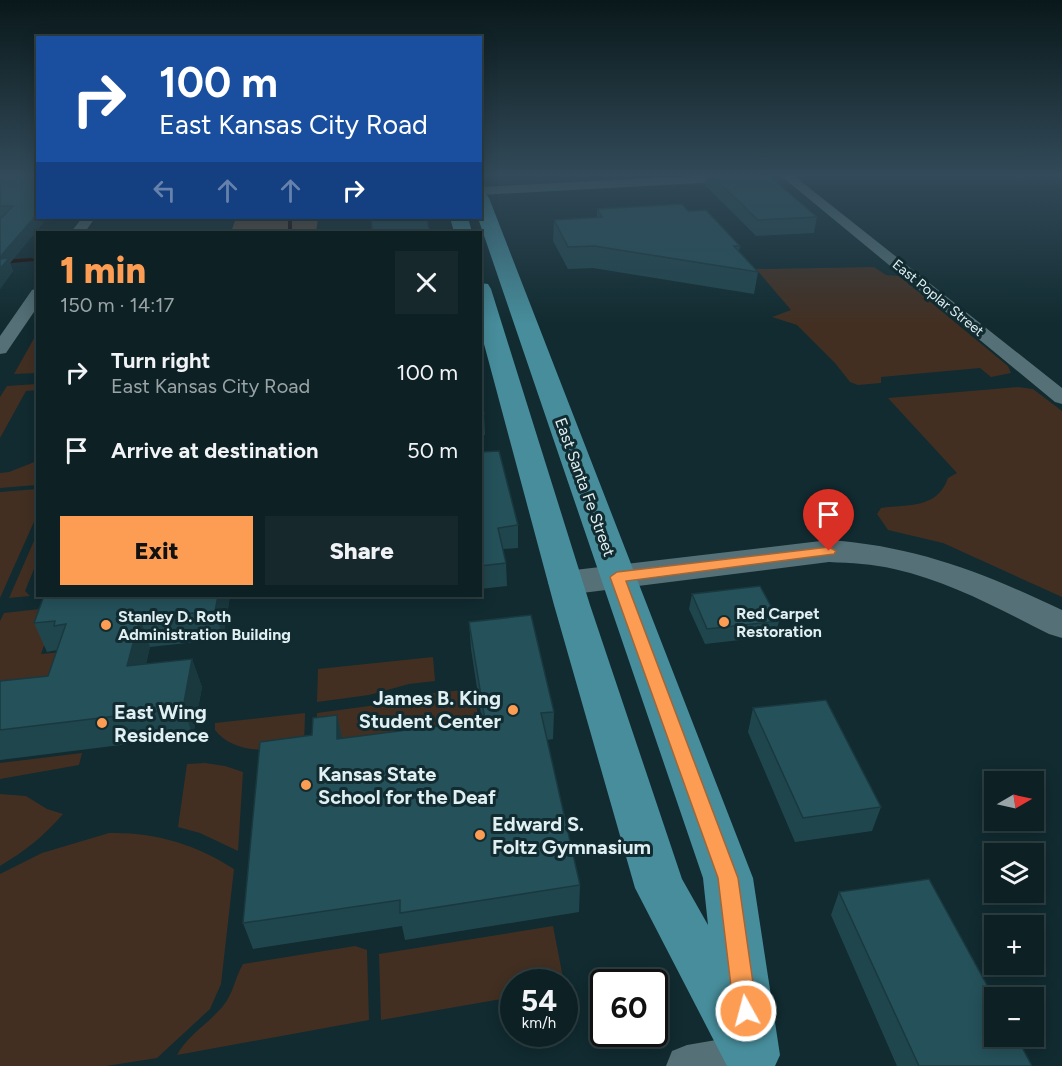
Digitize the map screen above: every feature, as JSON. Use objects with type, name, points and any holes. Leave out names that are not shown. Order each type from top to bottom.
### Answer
[{"type":"main road","name":"East Santa Fe Street","points":[[482,246],[617,577],[728,878],[753,1060]]},
{"type":"main road","points":[[482,296],[566,583],[660,888],[753,1060]]},
{"type":"street","name":"East Poplar Street","points":[[846,225],[1062,398]]},
{"type":"street","points":[[0,350],[36,296]]},
{"type":"street","points":[[566,583],[829,551],[867,552],[904,559],[966,579],[1062,626]]},
{"type":"street","points":[[687,1066],[753,1060]]},
{"type":"shaded area","points":[[234,225],[317,225],[316,231],[231,231]]},
{"type":"shaded area","points":[[874,267],[886,275],[899,276],[1008,366],[1011,373],[991,377],[980,368],[881,377],[881,383],[858,385],[850,382],[835,363],[797,325],[772,317],[791,310],[756,269]]},
{"type":"shaded area","points":[[36,335],[36,373],[14,374]]},
{"type":"shaded area","points":[[36,384],[36,390],[26,391],[0,438],[0,397],[7,386]]},
{"type":"shaded area","points":[[1018,387],[1033,389],[1062,411],[1062,597],[943,543],[888,530],[877,514],[881,508],[912,505],[929,500],[937,495],[948,478],[957,473],[888,398]]},
{"type":"shaded area","points":[[36,461],[36,485],[0,488],[0,473],[9,472]]},
{"type":"shaded area","points":[[36,489],[36,517],[0,598],[0,492]]},
{"type":"shaded area","points":[[36,536],[36,567],[25,591],[30,596],[9,598]]},
{"type":"shaded area","points":[[58,607],[41,654],[63,652],[74,655],[0,734],[0,621],[4,613]]},
{"type":"shaded area","points":[[433,657],[435,681],[409,684],[369,695],[317,702],[318,669]]},
{"type":"shaded area","points":[[474,689],[482,746],[317,743],[317,713],[369,706],[414,695]]},
{"type":"shaded area","points":[[305,713],[304,748],[256,750],[244,748],[223,738],[215,730],[215,723]]},
{"type":"shaded area","points":[[82,753],[79,765],[0,779],[0,763]]},
{"type":"shaded area","points":[[205,763],[243,772],[238,851],[200,833],[178,827],[187,764]]},
{"type":"shaded area","points":[[0,794],[26,796],[47,809],[63,814],[34,843],[0,866]]},
{"type":"shaded area","points":[[109,833],[126,833],[174,841],[219,860],[234,869],[221,984],[210,1009],[157,1058],[106,1066],[0,1066],[0,874],[42,853]]},
{"type":"shaded area","points":[[553,926],[561,969],[500,969],[500,999],[381,1020],[379,954]]},
{"type":"shaded area","points":[[355,946],[367,950],[369,1020],[177,1055],[186,1042],[226,1001],[243,964]]},
{"type":"building","points":[[0,225],[28,225],[0,257]]},
{"type":"building","points":[[371,225],[428,225],[430,231],[372,231]]},
{"type":"building","points":[[556,225],[720,225],[740,246],[734,246],[758,272],[594,246],[568,247]]},
{"type":"building","points":[[9,258],[0,269],[0,259]]},
{"type":"building","points":[[499,451],[518,525],[498,528],[506,563],[482,566],[482,452]]},
{"type":"building","points":[[760,586],[779,621],[707,629],[692,594]]},
{"type":"building","points":[[44,597],[218,597],[215,611],[140,618],[127,666],[192,659],[183,708],[0,730],[0,681],[48,676],[66,624],[54,626],[55,621],[34,623]]},
{"type":"building","points":[[531,615],[554,712],[541,713],[580,885],[400,913],[400,900],[243,923],[260,742],[312,735],[313,718],[337,715],[337,739],[485,720],[469,622]]},
{"type":"building","points":[[826,700],[881,807],[803,818],[753,708]]},
{"type":"building","points":[[929,879],[988,987],[984,987],[984,1047],[1022,1047],[1032,1066],[919,1066],[839,892]]},
{"type":"waterway","points":[[290,225],[290,231]]},
{"type":"waterway","points":[[0,262],[32,260]]},
{"type":"place","name":"Red Carpet Restoration","points":[[724,622]]},
{"type":"place","name":"Stanley D. Roth Administration Building","points":[[106,625]]},
{"type":"place","name":"James B. King Student Center","points":[[513,710]]},
{"type":"place","name":"East Wing Residence","points":[[102,723]]},
{"type":"place","name":"Kansas State School for the Deaf","points":[[306,785]]},
{"type":"place","name":"Edward S. Foltz Gymnasium","points":[[480,835]]},
{"type":"route","points":[[746,1011],[728,878],[617,577],[829,551]]}]
